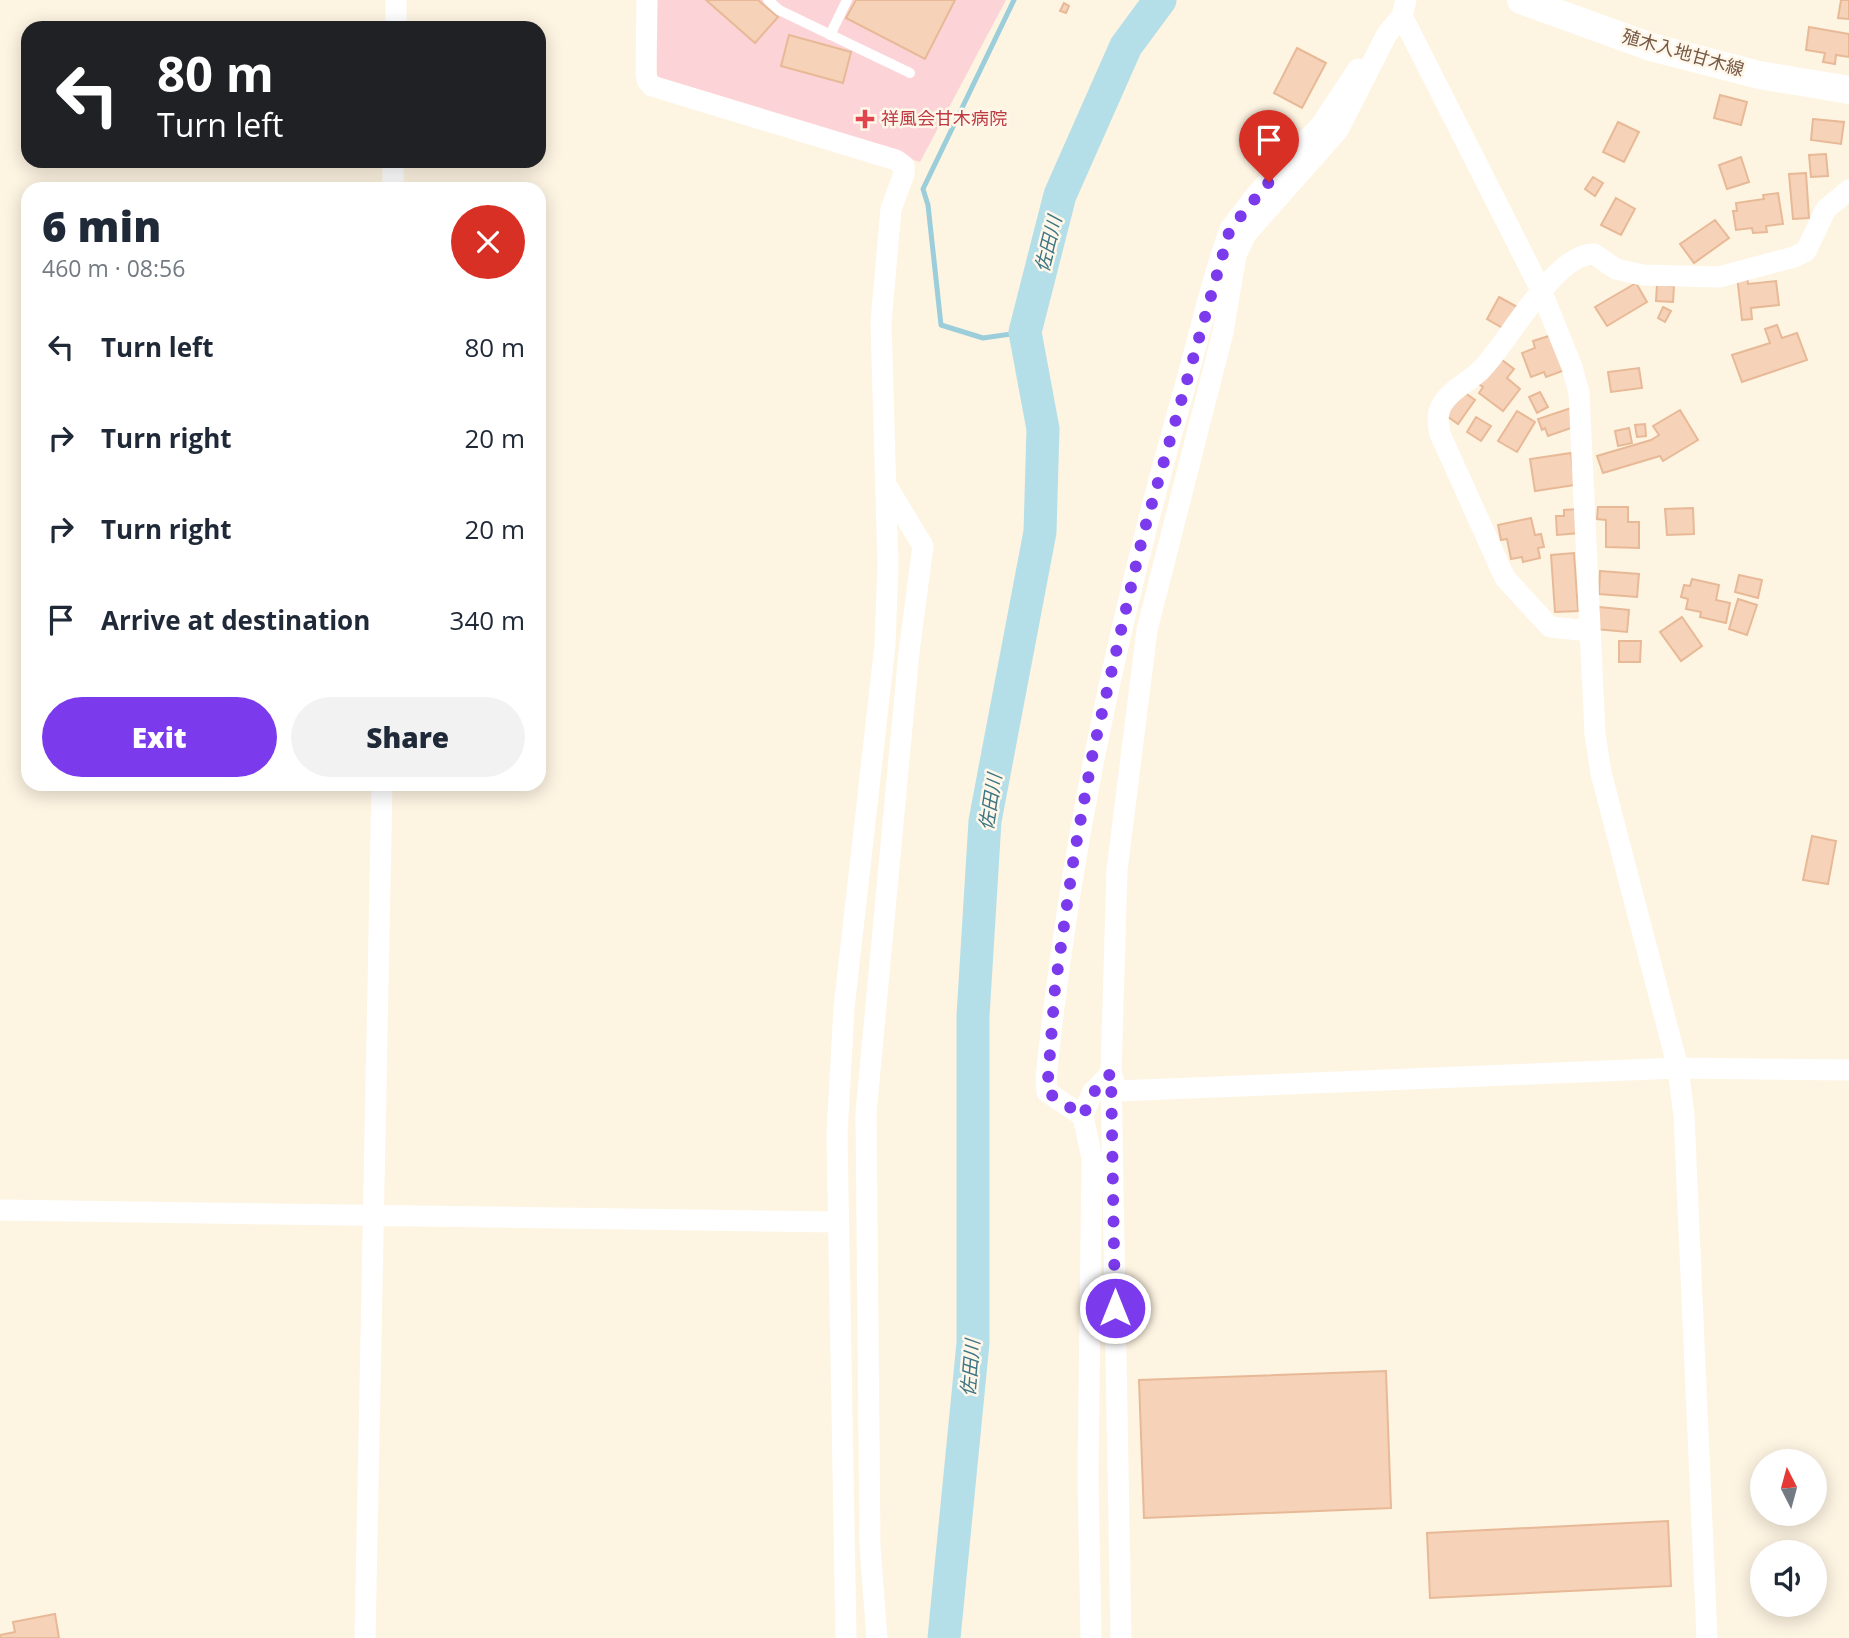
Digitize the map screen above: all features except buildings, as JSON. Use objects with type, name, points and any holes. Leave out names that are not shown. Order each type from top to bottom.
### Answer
[{"type":"main road","name":"殖木入地甘木線","points":[[1521,0],[1651,47],[1759,75],[1849,90]]},
{"type":"street","points":[[396,0],[396,21]]},
{"type":"street","points":[[647,0],[646,72],[647,80],[652,86],[896,160],[904,166],[904,174],[891,209],[881,322],[886,484],[885,645],[844,1009],[837,1134],[846,1638]]},
{"type":"street","points":[[1121,1638],[1111,1073],[1117,870],[1147,630],[1223,332],[1236,256],[1246,234],[1338,130],[1387,34],[1404,8]]},
{"type":"street","points":[[1404,8],[1541,290],[1572,366],[1579,393],[1595,734],[1601,773],[1678,1068],[1684,1116],[1707,1638]]},
{"type":"street","points":[[1083,1116],[1052,1098],[1047,1092],[1046,1079],[1055,988],[1074,856],[1093,752],[1143,535],[1220,256],[1230,229],[1240,213],[1321,125],[1346,84],[1387,34]]},
{"type":"street","points":[[1590,631],[1550,627],[1505,578],[1440,434],[1438,422],[1444,402],[1480,370],[1541,290],[1581,256],[1594,254],[1616,268],[1642,275],[1719,277],[1794,257],[1806,251],[1826,209],[1849,190]]},
{"type":"street","points":[[877,1638],[870,1547],[866,1113],[901,735],[923,546],[886,484]]},
{"type":"street","points":[[365,1638],[382,791]]},
{"type":"street","points":[[1111,1073],[1118,1091],[1678,1068],[1849,1070]]},
{"type":"street","points":[[1091,1638],[1088,1474],[1092,1158],[1083,1116],[1093,1093],[1111,1073]]},
{"type":"street","points":[[0,1210],[838,1222]]},
{"type":"lane","points":[[768,0],[779,10],[910,74]]},
{"type":"lane","points":[[830,34],[847,0]]},
{"type":"shaded area","name":"祥風会甘木病院","points":[[654,0],[1006,0],[920,162],[657,77]]},
{"type":"waterway","points":[[1014,0],[923,189],[928,205],[941,325],[983,338],[1025,332]]},
{"type":"waterway","name":"佐田川","points":[[944,1638],[973,1343],[973,1016],[985,821],[1040,532],[1043,429],[1025,332],[1060,195],[1126,46],[1160,0]]},
{"type":"place","name":"祥風会甘木病院","points":[[865,119]]},
{"type":"route","points":[[1115,1308],[1111,1073],[1093,1093],[1083,1116],[1052,1098],[1047,1092],[1055,988],[1074,856],[1093,752],[1143,535],[1220,256],[1230,229],[1240,213],[1269,182]]}]
